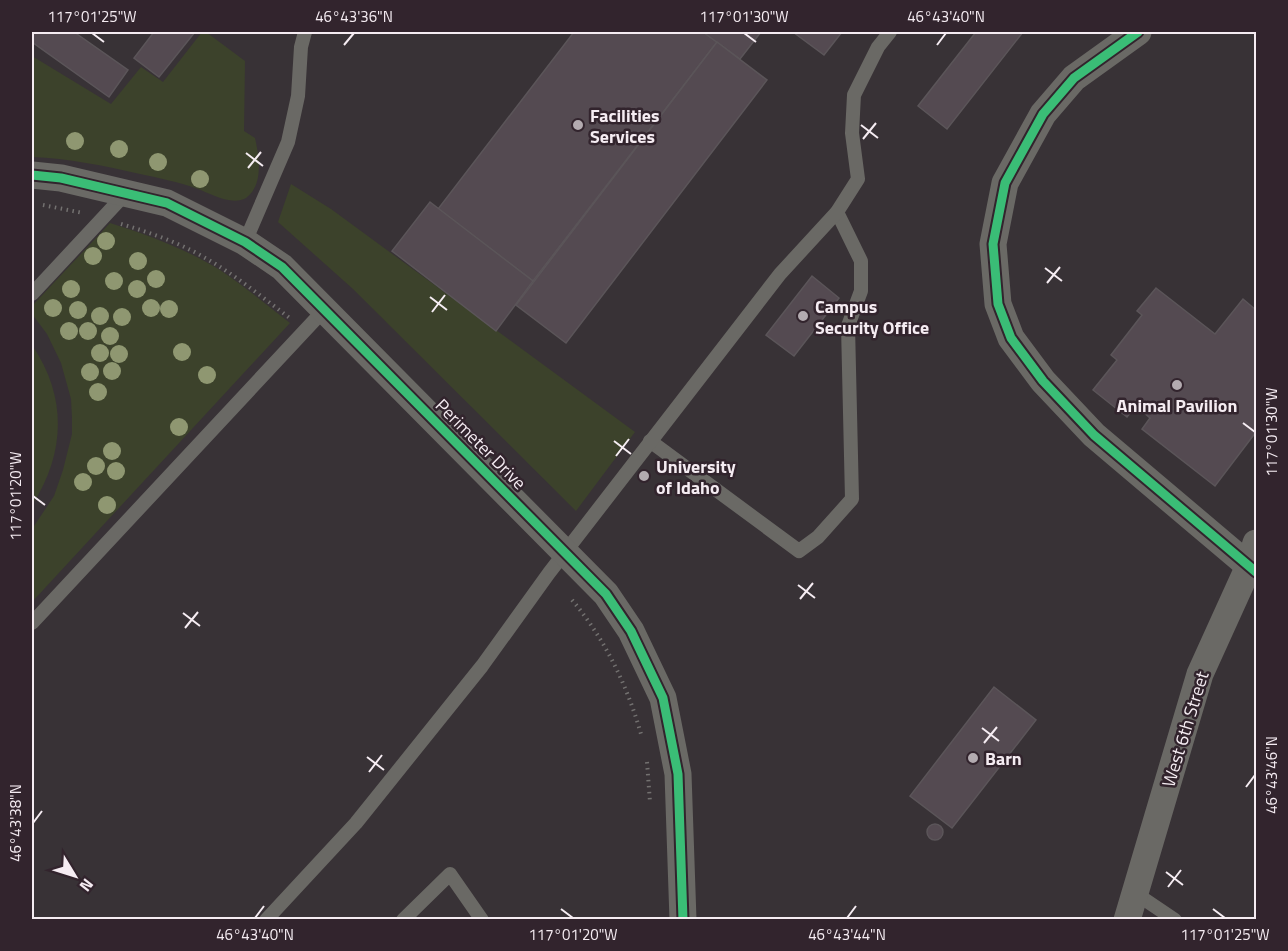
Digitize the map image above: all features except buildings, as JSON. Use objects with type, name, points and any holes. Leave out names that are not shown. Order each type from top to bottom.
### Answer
[{"type":"street","points":[[1138,32],[1074,78],[1043,114],[1005,183],[993,244],[998,304],[1011,338],[1043,381],[1079,420],[1103,443],[1254,561]]},
{"type":"street","name":"Perimeter Drive","points":[[32,175],[61,178],[167,203],[245,242],[282,267],[606,594],[631,631],[663,698],[678,774],[683,920]]},
{"type":"street","name":"West 6th Street","points":[[1127,920],[1200,674],[1254,561]]},
{"type":"lane","points":[[245,242],[288,142],[298,96],[304,32]]},
{"type":"lane","points":[[266,920],[356,823],[482,666],[565,551],[780,274],[837,212],[858,179],[852,133],[854,95],[878,47],[891,32]]},
{"type":"lane","points":[[32,294],[127,192]]},
{"type":"lane","points":[[650,441],[799,551],[818,537],[852,499],[848,326],[861,291],[861,261],[837,212]]},
{"type":"lane","points":[[32,623],[326,309]]},
{"type":"lane","points":[[403,920],[450,874],[482,920]]},
{"type":"lane","points":[[1135,893],[1175,920]]},
{"type":"path","points":[[40,204],[104,218],[154,234],[200,255],[247,285],[306,330]]},
{"type":"path","points":[[549,573],[577,606],[611,656],[632,703],[642,737]]},
{"type":"path","points":[[646,759],[651,811]]},
{"type":"green space","points":[[202,32],[206,32],[245,61],[244,131],[255,138],[259,170],[256,186],[246,198],[228,200],[154,177],[86,163],[32,157],[32,56],[111,104],[141,67],[163,82]]},
{"type":"green space","points":[[291,184],[331,209],[635,432],[576,511],[353,289],[278,222]]},
{"type":"green space","points":[[110,223],[166,243],[207,262],[238,282],[290,323],[32,602],[32,529],[54,496],[72,434],[72,418],[71,399],[61,363],[47,334],[32,314],[32,306]]},
{"type":"green space","points":[[32,345],[52,384],[58,425],[51,465],[32,505]]},
{"type":"cycle path","points":[[1138,32],[1074,78],[1043,114],[1005,183],[993,244],[998,304],[1011,338],[1043,381],[1094,435],[1256,572]]},
{"type":"cycle path","points":[[32,175],[61,178],[167,203],[245,242],[282,267],[606,594],[631,631],[663,698],[678,774],[683,920]]},
{"type":"place","name":"Facilities Services","points":[[578,125]]},
{"type":"place","name":"Campus Security Office","points":[[803,316]]},
{"type":"place","name":"Animal Pavilion","points":[[1177,385]]},
{"type":"place","name":"University of Idaho","points":[[644,476]]},
{"type":"place","name":"Barn","points":[[973,758]]}]
